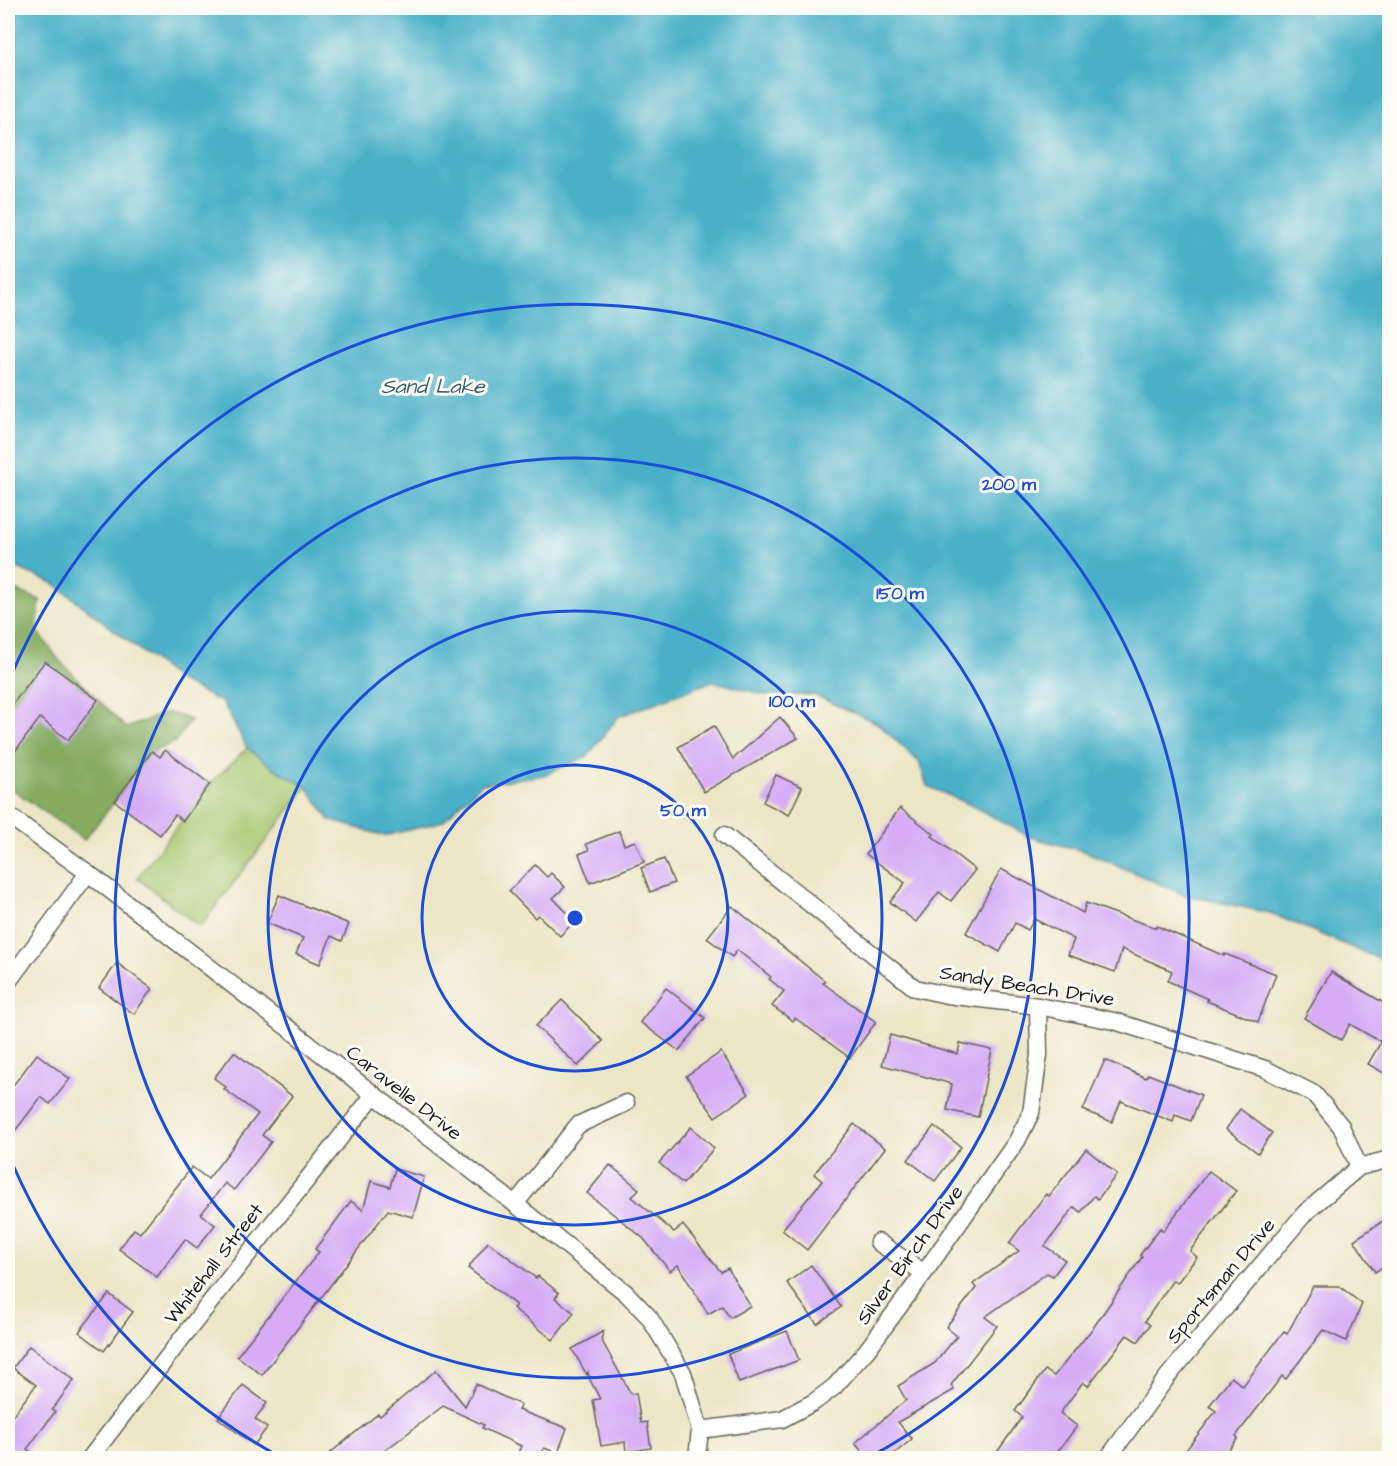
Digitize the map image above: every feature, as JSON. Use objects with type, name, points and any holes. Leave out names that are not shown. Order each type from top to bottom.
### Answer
[{"type":"street","name":"Caravelle Drive","points":[[8,815],[88,873],[515,1204],[626,1293],[649,1317],[683,1373],[700,1430],[697,1458]]},
{"type":"street","name":"Sandy Beach Drive","points":[[724,835],[915,988],[947,995],[1038,1006],[1114,1021],[1265,1069],[1314,1094],[1341,1126],[1359,1167]]},
{"type":"street","points":[[8,982],[88,873]]},
{"type":"street","name":"Silver Birch Drive","points":[[700,1430],[782,1419],[814,1402],[834,1387],[867,1350],[1017,1141],[1031,1113],[1039,1055],[1038,1006]]},
{"type":"street","name":"Whitehall Street","points":[[90,1458],[373,1096]]},
{"type":"street","points":[[515,1204],[578,1125],[626,1102]]},
{"type":"street","name":"Sportsman Drive","points":[[1108,1458],[1168,1376],[1305,1213],[1359,1167],[1389,1159]]},
{"type":"street","points":[[878,1242],[924,1273]]},
{"type":"green space","points":[[8,587],[40,600],[37,630],[59,660],[126,728],[167,712],[191,720],[175,742],[156,750],[84,840],[8,786]]},
{"type":"green space","points":[[247,748],[275,769],[307,787],[200,927],[137,878],[210,784]]},
{"type":"water","name":"Sand Lake","points":[[8,8],[1385,8],[1389,10],[1389,963],[1270,913],[1185,895],[1087,852],[1030,837],[975,807],[927,786],[919,762],[877,723],[814,695],[765,695],[713,681],[618,717],[588,756],[544,775],[481,784],[443,821],[385,836],[330,820],[307,787],[275,769],[247,748],[223,703],[180,681],[53,583],[8,564]]},
{"type":"building","points":[[45,661],[98,700],[68,740],[40,718],[8,761],[8,710]]},
{"type":"building","points":[[780,717],[798,738],[704,792],[678,747],[714,726],[733,759]]},
{"type":"building","points":[[165,750],[210,784],[183,821],[175,815],[160,835],[115,801],[152,751],[160,757]]},
{"type":"building","points":[[776,775],[802,787],[789,815],[763,802]]},
{"type":"building","points":[[900,808],[975,870],[951,901],[939,892],[916,922],[890,902],[905,883],[866,854]]},
{"type":"building","points":[[619,831],[624,845],[635,841],[644,862],[590,883],[579,854],[589,850],[586,844]]},
{"type":"building","points":[[664,859],[674,883],[650,892],[641,868]]},
{"type":"building","points":[[535,865],[547,877],[551,873],[565,887],[553,898],[575,921],[560,936],[538,915],[535,918],[509,891]]},
{"type":"building","points":[[1001,869],[1083,913],[1086,903],[1156,928],[1157,926],[1224,956],[1225,954],[1276,974],[1258,1022],[1207,1001],[1208,999],[1168,981],[1172,971],[1122,949],[1115,972],[1068,955],[1074,939],[1034,919],[1028,930],[1015,923],[1000,952],[966,933]]},
{"type":"building","points":[[279,895],[349,924],[342,941],[331,936],[320,964],[296,954],[303,938],[267,923]]},
{"type":"building","points":[[732,906],[825,981],[823,983],[876,1022],[850,1058],[795,1018],[793,1021],[772,1006],[784,991],[769,979],[771,977],[737,950],[732,957],[707,938]]},
{"type":"building","points":[[117,963],[152,989],[134,1014],[99,988]]},
{"type":"building","points":[[1331,972],[1389,1006],[1389,1076],[1368,1064],[1381,1042],[1350,1024],[1341,1040],[1304,1018]]},
{"type":"building","points":[[666,988],[705,1018],[679,1051],[640,1022]]},
{"type":"building","points":[[562,1000],[603,1041],[578,1066],[536,1026]]},
{"type":"building","points":[[890,1035],[958,1054],[960,1043],[992,1050],[978,1117],[947,1110],[952,1084],[882,1065]]},
{"type":"building","points":[[234,1052],[292,1096],[262,1135],[271,1142],[234,1190],[225,1183],[201,1214],[215,1225],[197,1248],[185,1239],[157,1277],[119,1249],[134,1229],[140,1233],[192,1167],[208,1179],[258,1114],[224,1089],[226,1087],[214,1078]]},
{"type":"building","points":[[721,1052],[749,1094],[715,1117],[686,1076]]},
{"type":"building","points":[[37,1054],[70,1079],[50,1104],[41,1097],[8,1140],[8,1092]]},
{"type":"building","points":[[1105,1060],[1146,1078],[1148,1074],[1201,1095],[1191,1121],[1175,1115],[1173,1122],[1121,1101],[1112,1122],[1083,1110]]},
{"type":"building","points":[[1240,1109],[1272,1133],[1258,1153],[1226,1129]]},
{"type":"building","points":[[854,1124],[885,1148],[807,1250],[782,1230],[822,1181],[814,1174]]},
{"type":"building","points":[[934,1126],[961,1147],[935,1181],[908,1160]]},
{"type":"building","points":[[691,1127],[714,1148],[683,1184],[659,1163]]},
{"type":"building","points":[[1086,1149],[1117,1174],[1098,1199],[1094,1196],[1081,1212],[1074,1207],[1045,1246],[1065,1260],[1053,1276],[1047,1273],[985,1317],[997,1326],[951,1385],[954,1390],[898,1422],[912,1439],[889,1458],[867,1458],[855,1443],[906,1400],[898,1386],[935,1363],[957,1336],[946,1327],[976,1288],[973,1284],[1019,1251],[1009,1243],[1046,1194],[1049,1196]]},
{"type":"building","points":[[610,1165],[639,1189],[632,1197],[674,1232],[683,1225],[721,1272],[728,1268],[750,1306],[730,1318],[722,1306],[708,1314],[678,1265],[670,1271],[643,1238],[587,1193]]},
{"type":"building","points":[[395,1169],[424,1177],[413,1217],[388,1210],[262,1375],[237,1356],[319,1252],[315,1249],[351,1201],[363,1210],[371,1181],[390,1187]]},
{"type":"building","points":[[1209,1171],[1236,1191],[1190,1251],[1197,1257],[1177,1283],[1173,1280],[1145,1321],[1150,1325],[1138,1342],[1127,1335],[1088,1386],[1083,1382],[1060,1413],[1077,1426],[1062,1446],[1052,1458],[993,1458],[1022,1417],[1015,1411],[1045,1370],[1054,1376],[1093,1328],[1160,1228],[1163,1231]]},
{"type":"building","points":[[1389,1217],[1389,1263],[1375,1272],[1354,1240]]},
{"type":"building","points":[[488,1242],[559,1293],[555,1298],[574,1313],[553,1340],[513,1308],[516,1305],[468,1268]]},
{"type":"building","points":[[811,1265],[841,1307],[817,1324],[787,1283]]},
{"type":"building","points":[[1313,1286],[1339,1286],[1362,1304],[1346,1341],[1323,1330],[1286,1379],[1282,1376],[1222,1458],[1180,1458],[1216,1411],[1209,1406],[1231,1377],[1243,1386],[1284,1331],[1287,1334]]},
{"type":"building","points":[[109,1294],[133,1312],[104,1351],[79,1332]]},
{"type":"building","points":[[604,1331],[601,1339],[631,1394],[636,1393],[641,1423],[647,1422],[651,1448],[626,1452],[625,1442],[601,1446],[593,1400],[600,1399],[588,1372],[587,1375],[572,1349]]},
{"type":"building","points":[[787,1331],[799,1360],[739,1383],[728,1354]]},
{"type":"building","points":[[29,1346],[74,1380],[52,1410],[55,1412],[27,1449],[39,1458],[8,1458],[8,1422],[36,1385],[13,1368]]},
{"type":"building","points":[[436,1370],[465,1406],[476,1384],[521,1405],[518,1410],[567,1428],[558,1453],[544,1448],[540,1458],[516,1458],[521,1446],[482,1428],[484,1425],[443,1406],[375,1458],[324,1458]]},
{"type":"building","points":[[243,1385],[267,1403],[255,1419],[267,1428],[254,1445],[218,1418]]}]
